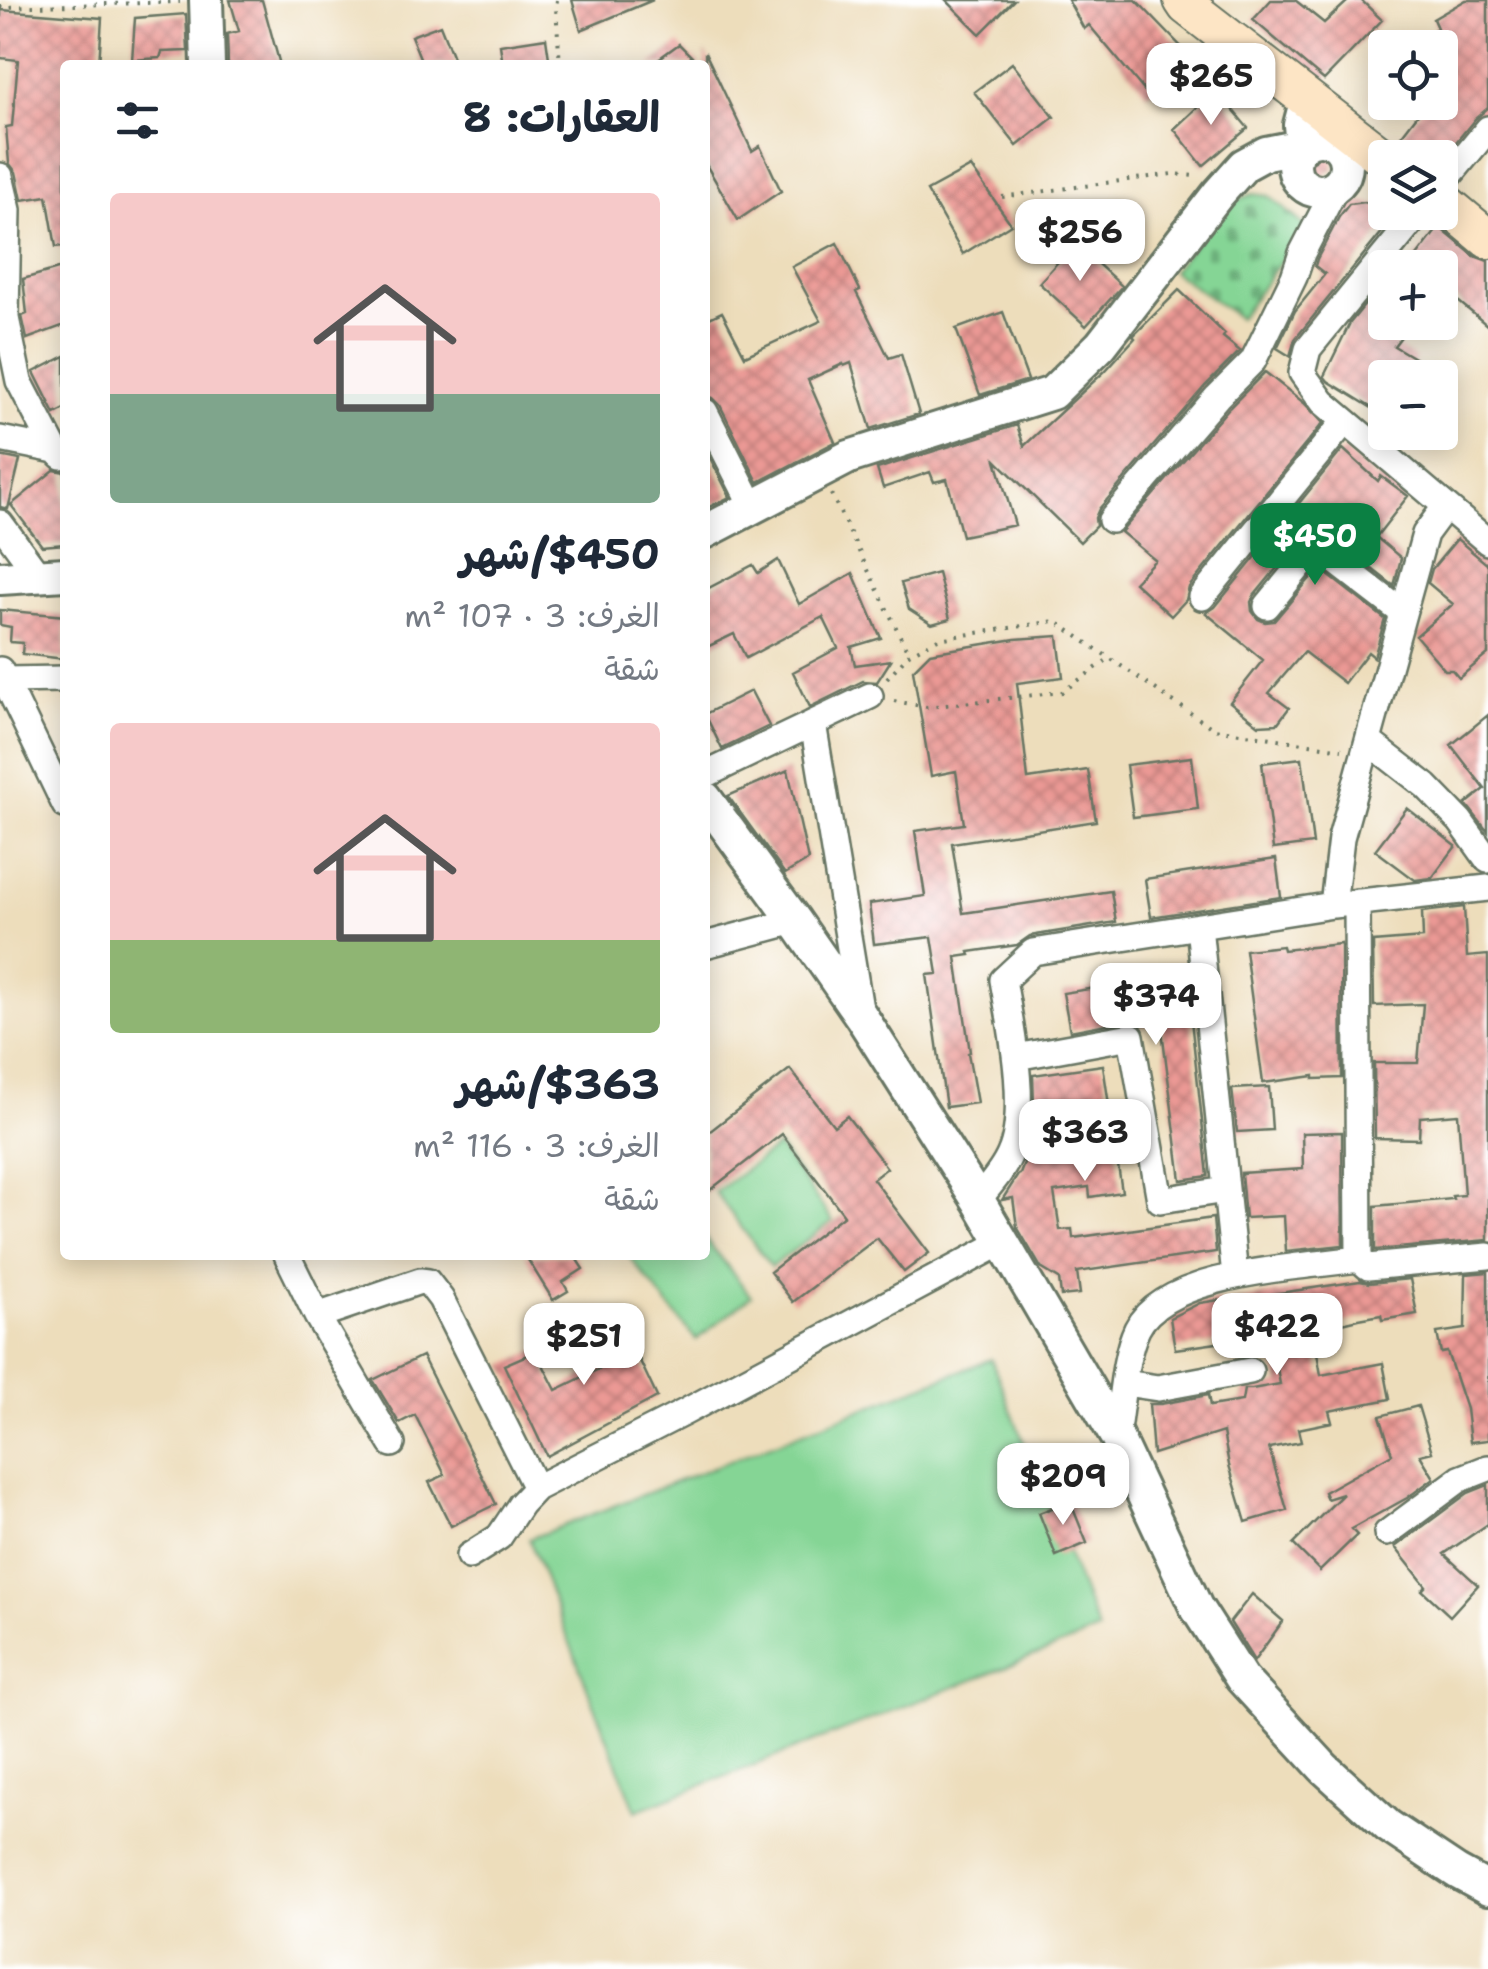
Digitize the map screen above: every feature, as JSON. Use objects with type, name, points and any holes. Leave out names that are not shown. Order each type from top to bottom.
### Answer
[{"type":"main road","points":[[1183,0],[1368,145]]},
{"type":"main road","points":[[1458,214],[1488,239]]},
{"type":"street","points":[[206,0],[208,60]]},
{"type":"street","points":[[1307,98],[1300,125],[1302,146],[1294,162],[1297,180],[1311,191],[1329,190],[1337,185]]},
{"type":"street","points":[[1458,165],[1488,129]]},
{"type":"street","points":[[710,529],[849,456],[1052,393],[1101,346],[1244,165],[1266,153],[1302,146],[1315,139],[1368,152]]},
{"type":"street","points":[[1111,520],[1253,360],[1302,253],[1346,172],[1345,157],[1336,145]]},
{"type":"street","points":[[0,176],[8,210],[6,318],[19,381],[60,455]]},
{"type":"street","points":[[1405,230],[1308,349],[1302,373],[1323,402],[1488,542]]},
{"type":"street","points":[[1202,597],[1345,421]]},
{"type":"street","points":[[710,426],[752,507]]},
{"type":"street","points":[[0,438],[60,455]]},
{"type":"street","points":[[1445,507],[1425,534],[1340,838],[1359,1259],[1368,1267],[1488,1256]]},
{"type":"street","points":[[0,523],[52,574]]},
{"type":"street","points":[[1267,606],[1316,546],[1403,613]]},
{"type":"street","points":[[0,578],[52,574]]},
{"type":"street","points":[[60,679],[2,675],[60,794]]},
{"type":"street","points":[[710,773],[870,696]]},
{"type":"street","points":[[813,723],[861,1016]]},
{"type":"street","points":[[1366,746],[1426,786],[1460,821],[1488,860]]},
{"type":"street","points":[[710,805],[861,1016],[978,1200],[1116,1436],[1196,1607],[1242,1678],[1324,1768],[1388,1826],[1488,1889]]},
{"type":"street","points":[[978,1200],[1001,1171],[1018,1128],[1016,1057],[1002,980],[1033,952],[1345,904],[1488,888]]},
{"type":"street","points":[[710,945],[795,921]]},
{"type":"street","points":[[1199,926],[1235,1276]]},
{"type":"street","points":[[1016,1057],[1131,1036],[1160,1200],[1226,1190]]},
{"type":"street","points":[[469,1556],[499,1538],[536,1488],[1002,1242]]},
{"type":"street","points":[[1116,1436],[1130,1347],[1138,1325],[1174,1294],[1235,1276],[1359,1259]]},
{"type":"street","points":[[289,1260],[317,1316],[392,1444]]},
{"type":"street","points":[[317,1316],[420,1280],[428,1282],[441,1298],[536,1488]]},
{"type":"street","points":[[1125,1383],[1158,1388],[1250,1371]]},
{"type":"street","points":[[1387,1533],[1460,1480],[1488,1468]]},
{"type":"path","points":[[0,7],[206,0]]},
{"type":"path","points":[[558,0],[560,60]]},
{"type":"path","points":[[1002,197],[1172,174],[1230,180]]},
{"type":"path","points":[[820,472],[908,654]]},
{"type":"path","points":[[870,696],[908,654],[938,639],[1055,621],[1214,728],[1366,746]]},
{"type":"path","points":[[870,696],[927,707],[1062,692],[1110,658]]},
{"type":"green space","points":[[1253,194],[1269,196],[1306,227],[1239,318],[1172,271],[1227,204]]},
{"type":"green space","points":[[778,1146],[833,1221],[771,1267],[715,1192]]},
{"type":"green space","points":[[710,1244],[751,1296],[696,1340],[632,1260],[710,1260]]},
{"type":"green space","points":[[991,1359],[1098,1631],[636,1811],[529,1539]]},
{"type":"building","points":[[230,0],[262,0],[279,60],[228,60],[227,34],[239,31]]},
{"type":"building","points":[[572,0],[653,0],[581,30]]},
{"type":"building","points":[[946,0],[1014,0],[980,34]]},
{"type":"building","points":[[1068,0],[1136,0],[1191,57],[1147,94],[1089,25],[1084,29]]},
{"type":"building","points":[[1271,0],[1295,0],[1324,23],[1349,0],[1361,0],[1382,20],[1368,30],[1324,80],[1253,20]]},
{"type":"building","points":[[1466,0],[1488,0],[1488,108],[1458,140],[1398,140],[1413,120],[1458,120],[1458,30],[1433,30],[1437,28],[1433,19]]},
{"type":"building","points":[[1,10],[102,18],[99,60],[60,60],[60,247],[56,247],[47,196],[22,200],[16,172],[9,163],[6,127],[12,126],[18,60],[0,58]]},
{"type":"building","points":[[186,14],[188,51],[162,52],[160,58],[132,60],[135,18]]},
{"type":"building","points":[[440,25],[454,60],[421,60],[411,36]]},
{"type":"building","points":[[546,38],[549,60],[502,60],[500,45]]},
{"type":"building","points":[[679,44],[695,60],[657,60]]},
{"type":"building","points":[[710,63],[752,151],[760,146],[781,191],[738,220],[710,172]]},
{"type":"building","points":[[1012,63],[1054,117],[1017,146],[974,92]]},
{"type":"building","points":[[1216,90],[1248,128],[1203,166],[1174,129]]},
{"type":"building","points":[[1321,150],[1330,153],[1334,169],[1321,180],[1309,175],[1304,166],[1315,161]]},
{"type":"building","points":[[971,167],[1011,224],[963,254],[927,191]]},
{"type":"building","points":[[1368,203],[1368,230],[1384,230],[1295,339],[1290,356],[1277,348],[1295,311],[1325,274],[1315,266],[1317,259],[1349,204]]},
{"type":"building","points":[[1437,230],[1443,230],[1474,256],[1488,261],[1488,326],[1458,301],[1458,250],[1422,250]]},
{"type":"building","points":[[837,243],[889,358],[901,354],[919,414],[871,429],[851,363],[843,364],[808,380],[835,442],[758,482],[720,405],[710,397],[710,318],[722,312],[745,356],[821,321],[792,267]]},
{"type":"building","points":[[1075,243],[1122,286],[1086,326],[1039,283]]},
{"type":"building","points":[[60,268],[60,327],[27,339],[22,316],[27,314],[23,279]]},
{"type":"building","points":[[1179,290],[1240,351],[1099,509],[1096,526],[1080,542],[996,460],[1015,525],[962,536],[947,479],[934,482],[930,472],[883,488],[877,469],[1017,425],[1024,446],[1105,371]]},
{"type":"building","points":[[1368,301],[1368,340],[1398,340],[1394,346],[1416,359],[1368,360],[1368,406],[1324,376],[1350,323]]},
{"type":"building","points":[[1003,312],[1028,380],[980,395],[956,329]]},
{"type":"building","points":[[60,359],[60,412],[55,414],[34,372]]},
{"type":"building","points":[[1265,372],[1323,423],[1189,587],[1186,600],[1171,616],[1134,582],[1155,560],[1121,532]]},
{"type":"building","points":[[1343,449],[1378,481],[1381,476],[1408,496],[1376,537],[1401,558],[1394,586],[1326,533],[1311,531],[1254,596],[1252,611],[1258,619],[1274,621],[1319,568],[1385,619],[1374,657],[1368,652],[1344,683],[1304,652],[1269,693],[1289,708],[1277,724],[1259,725],[1230,702],[1263,660],[1206,613],[1215,607]]},
{"type":"building","points":[[0,456],[20,460],[8,509],[0,507]]},
{"type":"building","points":[[710,458],[730,497],[710,507]]},
{"type":"building","points":[[54,470],[60,471],[60,544],[42,546],[11,505]]},
{"type":"building","points":[[1457,539],[1488,565],[1488,654],[1459,678],[1452,670],[1445,670],[1416,636],[1453,604],[1428,583],[1432,569]]},
{"type":"building","points":[[778,560],[799,604],[853,573],[881,638],[851,647],[855,665],[891,660],[877,682],[863,681],[810,707],[793,672],[838,648],[823,617],[746,658],[734,634],[710,646],[710,587],[753,565],[758,573]]},
{"type":"building","points":[[938,573],[950,619],[932,624],[909,609],[901,583]]},
{"type":"building","points":[[0,610],[60,616],[60,658],[22,654],[23,643],[10,642],[11,627],[0,625]]},
{"type":"building","points":[[1058,636],[1063,677],[1017,683],[1028,779],[1088,770],[1096,821],[952,843],[963,913],[1111,891],[1116,922],[1030,936],[1017,945],[956,957],[977,1103],[946,1107],[927,975],[938,974],[932,937],[874,944],[869,904],[925,896],[915,831],[964,824],[956,771],[931,776],[913,670],[930,653]]},
{"type":"building","points":[[751,691],[769,726],[722,749],[710,724],[710,712]]},
{"type":"building","points":[[1488,715],[1488,832],[1466,804],[1485,789],[1451,745]]},
{"type":"building","points":[[1192,757],[1198,809],[1133,817],[1126,765]]},
{"type":"building","points":[[1302,758],[1313,844],[1273,849],[1262,763]]},
{"type":"building","points":[[788,770],[808,860],[785,874],[728,796]]},
{"type":"building","points":[[1407,808],[1456,846],[1432,878],[1415,880],[1375,850]]},
{"type":"building","points":[[1276,859],[1281,897],[1151,917],[1145,879]]},
{"type":"building","points":[[1464,907],[1467,957],[1488,955],[1488,1240],[1375,1250],[1375,1206],[1464,1195],[1458,1114],[1420,1117],[1419,1139],[1375,1138],[1374,1063],[1418,1063],[1423,1004],[1374,1006],[1373,942],[1423,938],[1422,912]]},
{"type":"building","points":[[1341,944],[1342,1078],[1314,1076],[1263,1083],[1245,950]]},
{"type":"building","points":[[1186,974],[1208,1176],[1181,1180],[1161,1022],[1142,1025],[1128,1020],[1070,1031],[1063,993]]},
{"type":"building","points":[[1103,1065],[1122,1192],[1090,1197],[1089,1187],[1054,1192],[1060,1230],[1072,1229],[1073,1238],[1213,1218],[1216,1252],[1077,1272],[1080,1294],[1061,1296],[1059,1279],[1041,1268],[1017,1227],[1013,1198],[1002,1200],[1020,1174],[1035,1135],[1033,1075]]},
{"type":"building","points":[[790,1069],[834,1126],[847,1116],[887,1168],[873,1179],[929,1253],[904,1272],[877,1238],[793,1302],[770,1272],[844,1215],[782,1134],[710,1190],[710,1131]]},
{"type":"building","points":[[1269,1087],[1272,1130],[1237,1132],[1232,1089]]},
{"type":"building","points":[[1342,1132],[1343,1245],[1286,1251],[1284,1216],[1245,1218],[1241,1173],[1303,1169],[1302,1133]]},
{"type":"building","points":[[528,1260],[577,1260],[583,1269],[563,1282],[568,1291],[553,1300]]},
{"type":"building","points":[[1488,1272],[1488,1440],[1470,1442],[1466,1409],[1447,1352],[1441,1353],[1437,1333],[1465,1329],[1466,1274]]},
{"type":"building","points":[[1410,1279],[1417,1314],[1382,1320],[1381,1315],[1313,1330],[1321,1375],[1383,1363],[1390,1399],[1329,1411],[1332,1422],[1298,1429],[1301,1442],[1269,1448],[1287,1510],[1246,1522],[1223,1432],[1153,1454],[1149,1404],[1208,1395],[1210,1406],[1242,1401],[1244,1389],[1280,1384],[1271,1336],[1175,1349],[1170,1318],[1200,1303],[1219,1300],[1219,1305],[1360,1281]]},
{"type":"building","points":[[616,1310],[657,1397],[547,1456],[504,1365],[536,1351],[556,1390],[599,1369],[581,1327]]},
{"type":"building","points":[[422,1356],[496,1504],[451,1526],[429,1482],[445,1475],[415,1415],[399,1423],[373,1380]]},
{"type":"building","points":[[1418,1406],[1432,1452],[1420,1455],[1434,1478],[1351,1529],[1357,1535],[1320,1571],[1293,1544],[1343,1494],[1327,1499],[1324,1492],[1392,1454],[1380,1416]]},
{"type":"building","points":[[1488,1485],[1488,1524],[1444,1554],[1478,1585],[1450,1616],[1422,1590],[1426,1586],[1395,1547],[1468,1493]]},
{"type":"building","points":[[1070,1501],[1087,1543],[1056,1556],[1039,1513]]},
{"type":"building","points":[[1252,1594],[1283,1621],[1254,1661],[1230,1622]]}]
